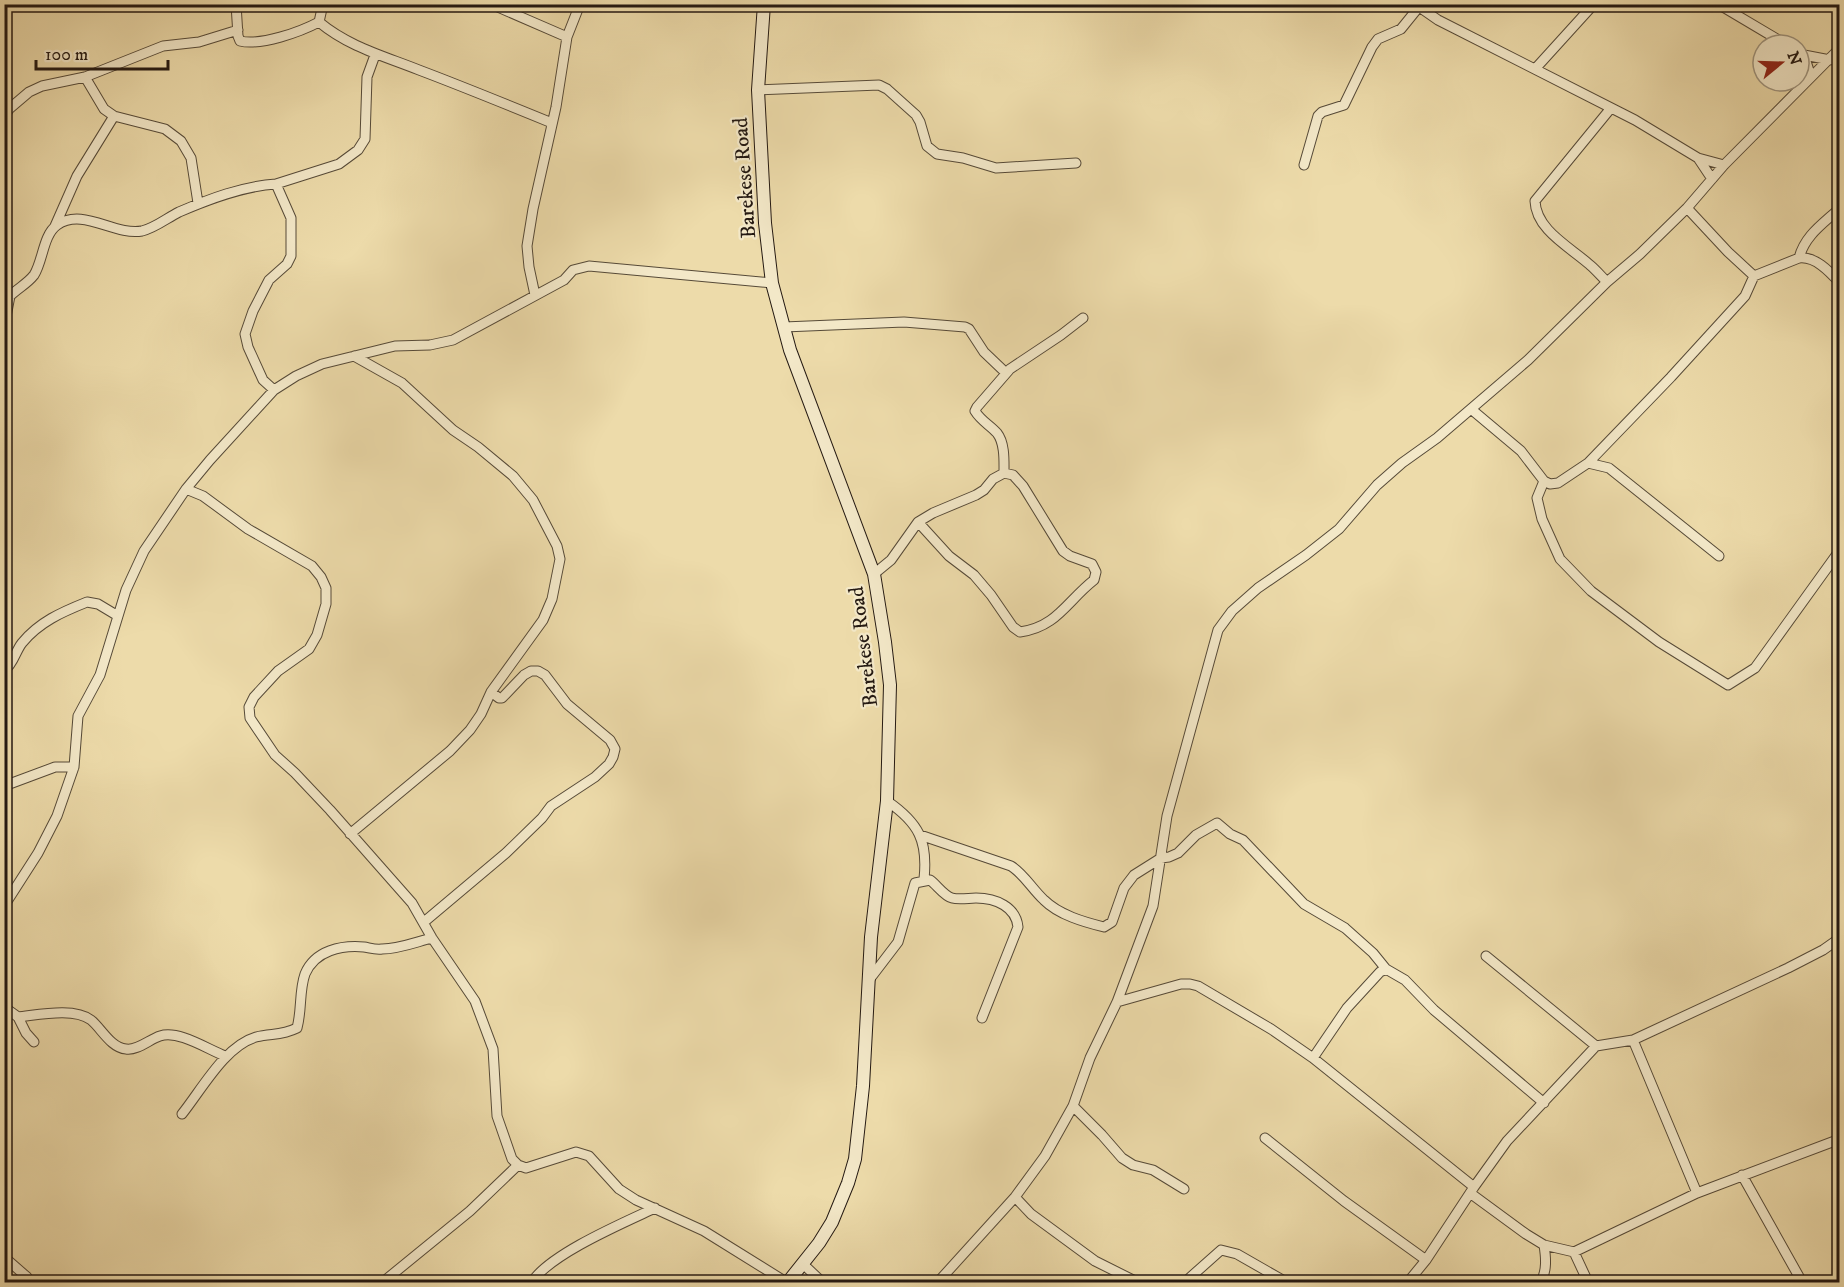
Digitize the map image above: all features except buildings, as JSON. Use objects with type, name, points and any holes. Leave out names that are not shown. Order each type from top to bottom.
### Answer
[{"type":"main road","name":"Barekese Road","points":[[764,4],[758,90],[765,223],[772,283],[789,350],[873,574],[884,632],[890,685],[887,801],[871,937],[861,1118],[855,1158],[848,1183],[832,1222],[803,1264],[787,1282]]},
{"type":"street","points":[[236,4],[240,41],[260,42],[299,32],[319,22]]},
{"type":"street","points":[[319,22],[323,4]]},
{"type":"street","points":[[492,4],[567,37]]},
{"type":"street","points":[[535,295],[527,246],[567,37],[580,4]]},
{"type":"street","points":[[1535,69],[1594,4]]},
{"type":"street","points":[[1718,4],[1767,33]]},
{"type":"street","points":[[1304,165],[1318,116],[1322,112],[1344,105],[1372,46],[1378,39],[1401,29],[1417,6],[1438,21],[1611,108],[1698,158],[1724,165]]},
{"type":"street","points":[[319,22],[334,35],[375,55],[418,69],[552,123]]},
{"type":"street","points":[[4,117],[29,92],[42,86],[85,77],[163,46],[199,42],[238,30]]},
{"type":"street","points":[[1811,77],[1830,60],[1839,48]]},
{"type":"street","points":[[55,226],[67,220],[78,219],[128,231],[141,231],[198,203],[264,185],[276,184],[339,164],[358,150],[364,140],[367,77],[375,55]]},
{"type":"street","points":[[1811,55],[1830,60]]},
{"type":"street","points":[[85,77],[104,109],[114,116],[165,129],[180,141],[191,158],[198,203]]},
{"type":"street","points":[[758,90],[879,85],[887,89],[916,115],[927,146],[937,154],[963,158],[996,168],[1076,163]]},
{"type":"street","points":[[938,1282],[1015,1197],[1045,1156],[1073,1106],[1090,1058],[1117,1002],[1153,906],[1167,816],[1218,630],[1232,612],[1258,588],[1339,529],[1377,485],[1528,360],[1687,208],[1724,165],[1795,93]]},
{"type":"street","points":[[1607,282],[1542,222],[1535,209],[1535,201],[1611,108]]},
{"type":"street","points":[[4,327],[10,296],[24,286],[35,273],[77,176],[114,116]]},
{"type":"street","points":[[1698,158],[1712,179]]},
{"type":"street","points":[[274,390],[263,380],[248,347],[245,334],[250,317],[269,280],[287,264],[291,256],[291,218],[276,184]]},
{"type":"street","points":[[1687,208],[1754,276]]},
{"type":"street","points":[[1799,258],[1809,235],[1839,208]]},
{"type":"street","points":[[1471,409],[1521,451],[1544,481],[1550,484],[1558,483],[1588,463],[1671,377],[1745,296],[1754,276],[1799,258],[1805,258],[1827,269],[1839,283]]},
{"type":"street","points":[[4,906],[38,853],[57,816],[74,767],[78,716],[100,675],[126,590],[144,550],[186,489],[274,390],[296,376],[322,364],[395,346],[429,345],[453,340],[564,280],[573,270],[589,266],[772,283]]},
{"type":"street","points":[[1004,473],[1001,440],[975,411],[977,407],[1006,373],[1083,318]]},
{"type":"street","points":[[784,327],[904,322],[965,327],[969,329],[984,352],[1006,373]]},
{"type":"street","points":[[350,834],[450,751],[470,730],[482,714],[491,692],[543,620],[552,599],[560,559],[557,546],[533,500],[513,476],[453,429],[402,383],[354,356]]},
{"type":"street","points":[[1602,447],[1609,468]]},
{"type":"street","points":[[1588,463],[1609,468],[1719,556]]},
{"type":"street","points":[[873,574],[891,560],[918,522],[933,513],[976,495],[984,490],[993,479],[1004,473],[1013,475],[1023,486],[1063,551],[1092,564],[1096,572],[1095,580],[1081,591],[1056,618],[1028,631],[1020,632],[1012,627],[980,582],[949,556],[918,522]]},
{"type":"street","points":[[1544,481],[1537,498],[1542,519],[1560,559],[1591,591],[1659,642],[1728,685],[1755,668],[1839,550]]},
{"type":"street","points":[[186,489],[203,496],[248,530],[312,566],[326,588],[326,604],[317,635],[309,649],[278,671],[254,697],[249,707],[250,718],[275,755],[296,773],[412,903],[432,938],[475,1001],[493,1049],[497,1116],[512,1159],[518,1165],[526,1168],[576,1152],[589,1156],[619,1189],[636,1200],[704,1231],[787,1282]]},
{"type":"street","points":[[4,671],[11,665],[20,645],[52,617],[87,602],[93,602],[118,616]]},
{"type":"street","points":[[424,922],[506,853],[551,806],[595,777],[613,757],[615,749],[610,740],[567,704],[545,675],[538,670],[524,675],[502,698],[491,692]]},
{"type":"street","points":[[4,786],[55,767],[74,767]]},
{"type":"street","points":[[887,801],[903,812],[920,835],[925,853],[924,879]]},
{"type":"street","points":[[920,835],[1011,866],[1046,902],[1065,914],[1104,927],[1112,922],[1124,888],[1134,875],[1161,858],[1178,853],[1196,835],[1217,823],[1230,834],[1243,840],[1304,904],[1345,928],[1373,953],[1386,969],[1405,980],[1434,1010],[1544,1103]]},
{"type":"street","points":[[869,980],[898,942],[915,883],[924,879],[930,880],[952,898],[979,898],[997,902],[1013,911],[1018,927],[982,1018]]},
{"type":"street","points":[[182,1114],[225,1056],[235,1048],[255,1037],[285,1034],[297,1028],[305,974],[313,960],[338,948],[391,948],[432,938]]},
{"type":"street","points":[[1408,1282],[1507,1141],[1596,1046],[1633,1040],[1788,968],[1823,950],[1839,938]]},
{"type":"street","points":[[1486,956],[1596,1046]]},
{"type":"street","points":[[1313,1058],[1347,1008],[1380,972],[1386,969]]},
{"type":"street","points":[[1117,1002],[1181,984],[1190,984],[1271,1029],[1313,1058],[1526,1234],[1544,1245],[1574,1252],[1697,1193],[1839,1139]]},
{"type":"street","points":[[4,1007],[18,1017],[26,1033],[34,1042]]},
{"type":"street","points":[[18,1017],[57,1012],[82,1016],[90,1020],[116,1045],[125,1049],[173,1034],[183,1036],[225,1056]]},
{"type":"street","points":[[1633,1040],[1697,1193]]},
{"type":"street","points":[[1073,1106],[1122,1158],[1133,1165],[1153,1170],[1184,1189]]},
{"type":"street","points":[[1265,1138],[1344,1201],[1425,1260]]},
{"type":"street","points":[[382,1282],[470,1211],[518,1165]]},
{"type":"street","points":[[1742,1175],[1803,1282]]},
{"type":"street","points":[[1015,1197],[1031,1214],[1095,1261],[1137,1282]]},
{"type":"street","points":[[532,1282],[556,1258],[655,1208]]},
{"type":"street","points":[[1540,1282],[1547,1260],[1544,1245]]},
{"type":"street","points":[[1185,1282],[1221,1250],[1237,1254],[1286,1282]]},
{"type":"street","points":[[1574,1252],[1588,1282]]},
{"type":"street","points":[[4,1257],[27,1277]]},
{"type":"street","points":[[803,1264],[822,1282]]}]
